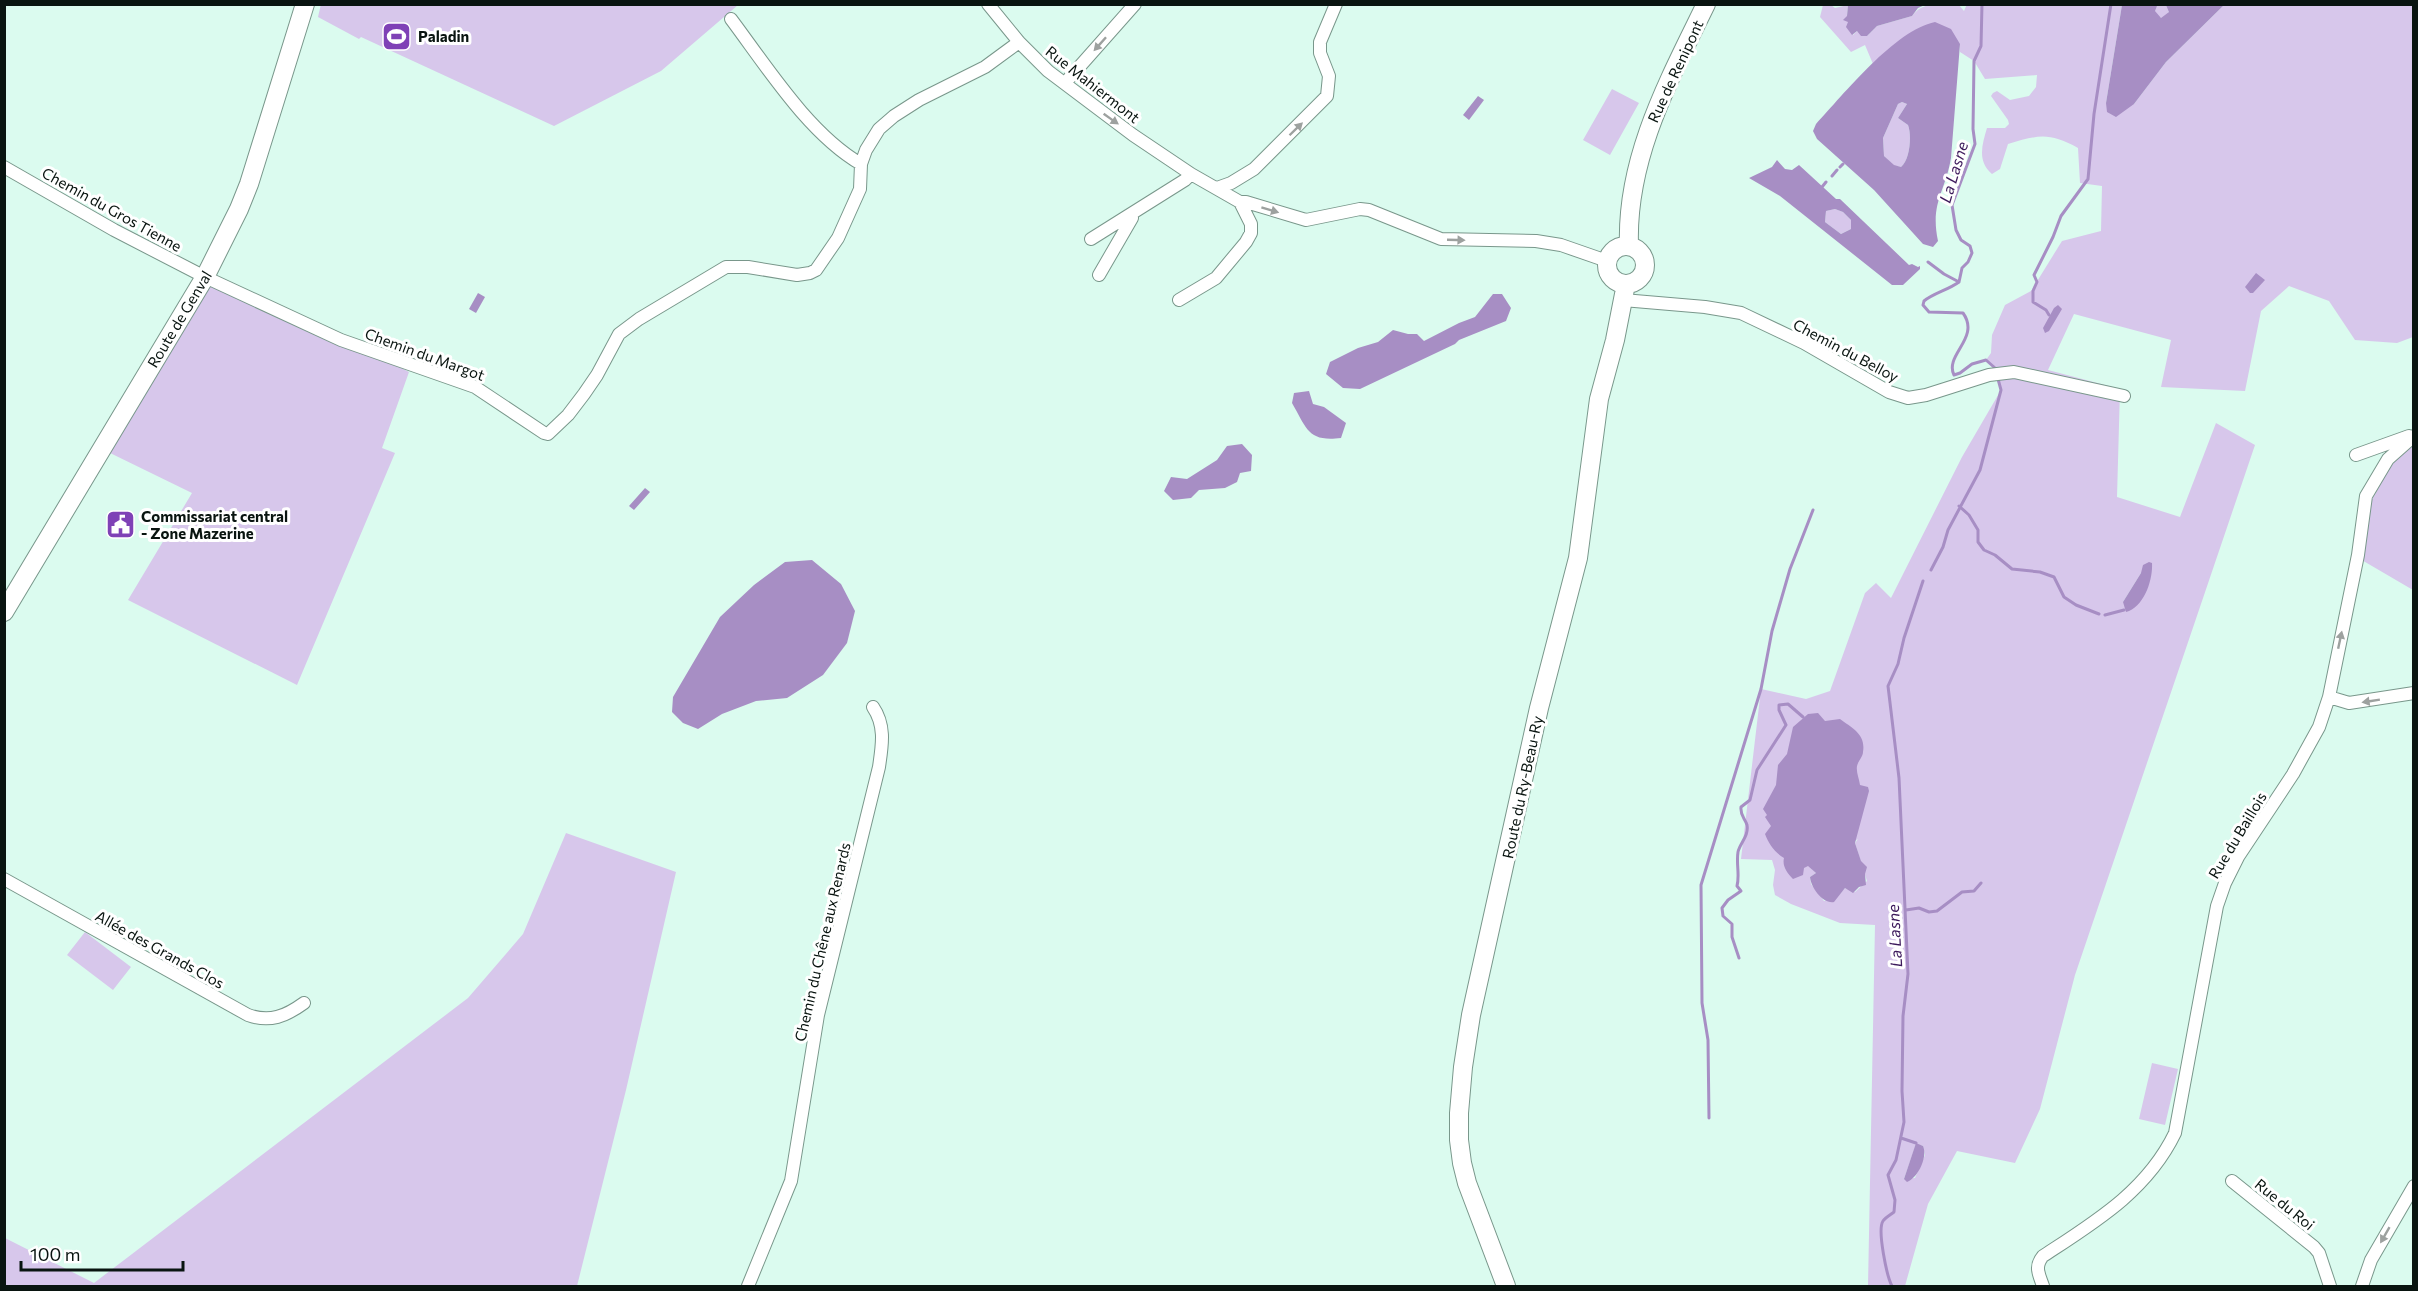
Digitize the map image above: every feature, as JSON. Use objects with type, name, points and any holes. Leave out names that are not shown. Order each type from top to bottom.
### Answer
[{"type":"street","name":"Route de Genval","points":[[7,602],[205,277],[239,209],[249,184],[305,4]]},
{"type":"street","name":"Rue Mahiermont","points":[[988,4],[1019,42],[1048,71],[1102,113],[1191,174],[1240,202],[1306,220],[1360,209],[1369,210],[1441,239],[1536,241],[1570,248],[1607,261]]},
{"type":"street","points":[[1065,83],[1135,4]]},
{"type":"street","points":[[1217,188],[1254,170],[1327,96],[1329,76],[1320,53],[1320,42],[1336,4]]},
{"type":"street","name":"Rue de Renipont","points":[[1629,245],[1629,223],[1641,157],[1651,120],[1664,88],[1706,4]]},
{"type":"street","points":[[731,20],[792,100],[841,151],[861,164],[872,140],[894,116],[919,99],[985,67],[1019,42]]},
{"type":"street","name":"Chemin du Margot","points":[[205,277],[341,339],[475,387],[548,434],[568,415],[584,394],[619,334],[639,319],[726,267],[748,267],[797,275],[816,270],[838,238],[860,189],[861,164]]},
{"type":"street","name":"Chemin du Gros Tienne","points":[[4,167],[114,230],[205,277]]},
{"type":"street","points":[[1091,239],[1136,212],[1191,174]]},
{"type":"street","points":[[1179,300],[1216,278],[1246,242],[1251,232],[1251,224],[1240,202]]},
{"type":"street","points":[[1099,275],[1122,232],[1136,212]]},
{"type":"street","points":[[1629,245],[1641,252],[1646,263],[1642,276],[1624,292],[1620,283],[1611,277],[1607,261],[1615,249],[1629,245]]},
{"type":"street","name":"Chemin du Belloy","points":[[1624,292],[1741,313],[1804,343],[1889,392],[1908,398],[1926,395],[1989,375],[2014,372],[2124,396]]},
{"type":"street","name":"Route du Ry-Beau-Ry","points":[[1506,1287],[1467,1183],[1462,1163],[1459,1113],[1463,1067],[1471,1015],[1536,720],[1578,558],[1599,399],[1615,340],[1624,292]]},
{"type":"street","points":[[2356,455],[2414,435]]},
{"type":"street","name":"Rue du Baillois","points":[[2043,1287],[2036,1268],[2043,1256],[2129,1196],[2167,1149],[2178,1119],[2215,915],[2225,883],[2249,839],[2310,745],[2329,698],[2358,555],[2366,496],[2388,459],[2414,435]]},
{"type":"street","points":[[2329,698],[2349,703],[2414,693]]},
{"type":"street","name":"Chemin du Chêne aux Renards","points":[[748,1287],[791,1180],[813,1041],[879,766],[883,742],[882,728],[878,714],[873,707]]},
{"type":"street","name":"Allée des Grands Clos","points":[[4,879],[248,1015],[258,1019],[276,1018],[288,1014],[304,1003]]},
{"type":"street","name":"Rue du Roi","points":[[2232,1181],[2314,1247],[2319,1253],[2330,1287]]},
{"type":"street","points":[[2362,1287],[2371,1260],[2414,1186]]},
{"type":"shaded area","points":[[321,4],[738,5],[661,71],[554,126],[361,37],[359,39],[318,17]]},
{"type":"shaded area","points":[[1967,4],[2122,5],[2106,103],[2134,104],[2166,62],[2224,5],[2413,5],[2413,337],[2397,343],[2355,340],[2329,301],[2289,286],[2261,311],[2245,391],[2161,387],[2171,340],[2074,314],[2048,370],[2120,389],[2117,497],[2180,517],[2216,423],[2255,445],[2075,975],[2040,1109],[2015,1163],[1957,1151],[1928,1204],[1905,1286],[1868,1286],[1875,925],[1840,923],[1791,904],[1775,895],[1773,885],[1775,870],[1772,860],[1741,859],[1761,689],[1806,699],[1830,691],[1865,593],[1876,583],[1891,598],[1962,457],[2001,390],[1995,368],[1986,360],[1991,353],[1992,335],[2005,305],[2031,291],[2062,241],[2101,231],[2102,186],[2080,183],[2078,148],[2059,139],[2036,137],[2008,144],[2000,169],[1992,174],[1984,164],[1982,147],[1987,128],[2005,128],[2009,124],[1991,96],[1997,91],[2010,100],[2029,96],[2036,87],[2037,75],[1985,79],[1974,61],[1960,52],[1960,44],[1906,36],[1873,64],[1865,45],[1851,52],[1820,17],[1823,5],[1831,5],[1835,8],[1848,5],[1847,16],[1853,35],[1857,31],[1867,36],[1877,26],[1912,16],[1927,5],[1959,5],[1964,11]],"holes":[[[2141,573],[2151,575],[2145,591],[2123,602]],[[1858,839],[1855,843],[1867,881],[1855,892],[1845,888],[1838,896],[1824,901],[1811,884],[1810,877],[1816,873],[1812,869]],[[1916,1144],[1923,1146],[1925,1155],[1915,1178],[1904,1179]]]},
{"type":"shaded area","points":[[2162,4],[2167,6],[2169,11],[2167,16],[2162,18],[2157,16],[2155,11],[2157,6]]},
{"type":"shaded area","points":[[1848,5],[1925,5],[1918,8],[1912,16],[1877,26],[1867,36],[1861,36],[1857,31],[1852,35],[1846,27],[1848,22],[1843,20],[1847,16]]},
{"type":"shaded area","points":[[2122,5],[2161,5],[2157,6],[2155,11],[2161,18],[2169,12],[2166,5],[2224,5],[2166,62],[2134,104],[2116,117],[2107,112],[2106,103]]},
{"type":"shaded area","points":[[1935,22],[1951,29],[1960,44],[1951,158],[1937,207],[1938,241],[1933,247],[1923,244],[1874,190],[1817,139],[1813,131],[1816,124],[1871,65],[1903,37],[1920,27]],"holes":[[[1902,102],[1907,104],[1898,118],[1908,125],[1910,135],[1908,153],[1901,167],[1894,165],[1884,156],[1883,138],[1898,104]]]},
{"type":"shaded area","points":[[1612,89],[1639,103],[1610,155],[1583,140]]},
{"type":"shaded area","points":[[1478,96],[1484,100],[1469,120],[1463,115]]},
{"type":"shaded area","points":[[1902,102],[1907,104],[1898,118],[1908,125],[1910,141],[1906,159],[1901,167],[1894,166],[1884,156],[1883,138],[1898,104]]},
{"type":"shaded area","points":[[1777,160],[1785,169],[1792,170],[1799,165],[1836,199],[1840,199],[1909,265],[1920,266],[1920,269],[1903,285],[1892,285],[1780,196],[1749,178],[1772,167]],"holes":[[[1835,209],[1843,212],[1851,220],[1851,229],[1841,234],[1825,222],[1826,211]]]},
{"type":"shaded area","points":[[1835,209],[1843,212],[1851,220],[1851,229],[1841,234],[1825,222],[1826,211]]},
{"type":"shaded area","points":[[2256,273],[2265,280],[2253,293],[2250,293],[2245,287]]},
{"type":"shaded area","points":[[209,278],[350,341],[409,372],[382,448],[395,453],[297,685],[128,600],[192,493],[108,452]]},
{"type":"shaded area","points":[[478,293],[485,297],[476,313],[469,309]]},
{"type":"shaded area","points":[[1493,294],[1502,294],[1511,308],[1506,321],[1459,340],[1455,344],[1360,389],[1343,388],[1326,374],[1330,362],[1358,348],[1378,342],[1393,330],[1417,334],[1424,341],[1475,317]]},
{"type":"shaded area","points":[[2058,305],[2062,309],[2049,331],[2045,333],[2043,328]]},
{"type":"shaded area","points":[[1309,391],[1313,404],[1324,407],[1346,423],[1341,438],[1330,439],[1315,436],[1305,427],[1292,403],[1294,393]]},
{"type":"shaded area","points":[[1242,444],[1252,455],[1251,471],[1240,473],[1237,482],[1225,488],[1199,490],[1191,498],[1173,500],[1164,491],[1171,477],[1187,479],[1217,460],[1227,446]]},
{"type":"shaded area","points":[[2413,446],[2413,590],[2360,559],[2369,505],[2393,461]]},
{"type":"shaded area","points":[[645,488],[650,492],[634,510],[629,506]]},
{"type":"shaded area","points":[[812,560],[841,584],[855,611],[847,643],[823,675],[787,698],[756,701],[722,714],[698,729],[683,723],[672,712],[673,697],[720,617],[754,585],[785,562]]},
{"type":"shaded area","points":[[2152,563],[2152,570],[2146,592],[2138,605],[2126,612],[2123,602],[2141,573],[2143,565]]},
{"type":"shaded area","points":[[1818,713],[1825,721],[1840,719],[1860,736],[1863,752],[1857,766],[1857,773],[1860,785],[1868,787],[1869,791],[1855,843],[1861,861],[1867,867],[1866,885],[1859,887],[1853,893],[1845,888],[1834,902],[1822,898],[1815,890],[1810,877],[1816,873],[1808,866],[1804,868],[1803,875],[1793,879],[1786,869],[1784,858],[1772,848],[1765,834],[1771,826],[1763,809],[1776,785],[1778,765],[1787,754],[1793,727],[1808,714]]},
{"type":"shaded area","points":[[566,833],[676,872],[626,1090],[577,1286],[5,1286],[5,1238],[94,1283],[468,998],[523,934]]},
{"type":"shaded area","points":[[85,932],[131,967],[113,990],[67,955]]},
{"type":"shaded area","points":[[2152,1063],[2178,1069],[2165,1125],[2139,1119]]},
{"type":"shaded area","points":[[1916,1143],[1923,1146],[1923,1161],[1915,1176],[1907,1182],[1904,1179]]},
{"type":"waterway","name":"La Lasne","points":[[1982,4],[1981,46],[1974,61],[1973,129],[1975,144],[1952,205],[1956,230],[1961,240],[1970,246],[1972,253],[1962,268],[1959,282],[1928,298],[1923,305],[1929,312],[1963,313],[1967,322],[1968,330],[1952,368],[1954,375],[1972,364],[1986,360],[1995,368]]},
{"type":"waterway","points":[[2049,315],[2046,310],[2033,302],[2033,291],[2037,282],[2034,275],[2061,216],[2088,179],[2094,114],[2111,4]]},
{"type":"waterway","points":[[1840,167],[1843,164]]},
{"type":"waterway","points":[[1832,176],[1837,170]]},
{"type":"waterway","points":[[1822,187],[1826,182]]},
{"type":"waterway","points":[[1928,262],[1959,282]]},
{"type":"waterway","name":"La Lasne","points":[[1931,570],[1943,547],[1948,530],[1980,470],[2001,390],[1998,379]]},
{"type":"waterway","points":[[1959,506],[1969,515],[1978,530],[1978,542],[1984,550],[1995,555],[2012,569],[2040,572],[2054,577],[2064,597],[2076,605],[2099,614]]},
{"type":"waterway","points":[[1709,1118],[1708,1040],[1702,1003],[1701,885],[1761,689],[1772,631],[1790,569],[1813,510]]},
{"type":"waterway","name":"La Lasne","points":[[1892,1286],[1883,1254],[1881,1226],[1884,1220],[1894,1212],[1895,1200],[1888,1175],[1896,1160],[1904,1122],[1903,1016],[1908,974],[1899,778],[1888,686],[1898,664],[1923,581]]},
{"type":"waterway","points":[[2105,615],[2124,610]]},
{"type":"waterway","points":[[1739,958],[1732,937],[1732,924],[1723,916],[1722,908],[1728,900],[1741,891],[1737,886],[1738,856],[1747,829],[1741,807],[1750,800],[1757,770],[1786,725],[1779,705],[1788,704],[1803,717]]},
{"type":"waterway","points":[[1906,910],[1919,908],[1929,912],[1937,911],[1962,892],[1974,891],[1981,883]]},
{"type":"waterway","points":[[1901,1138],[1916,1143]]},
{"type":"place","name":"Paladin","points":[[397,36]]},
{"type":"place","name":"Commissariat central - Zone Mazerine","points":[[120,525]]}]
